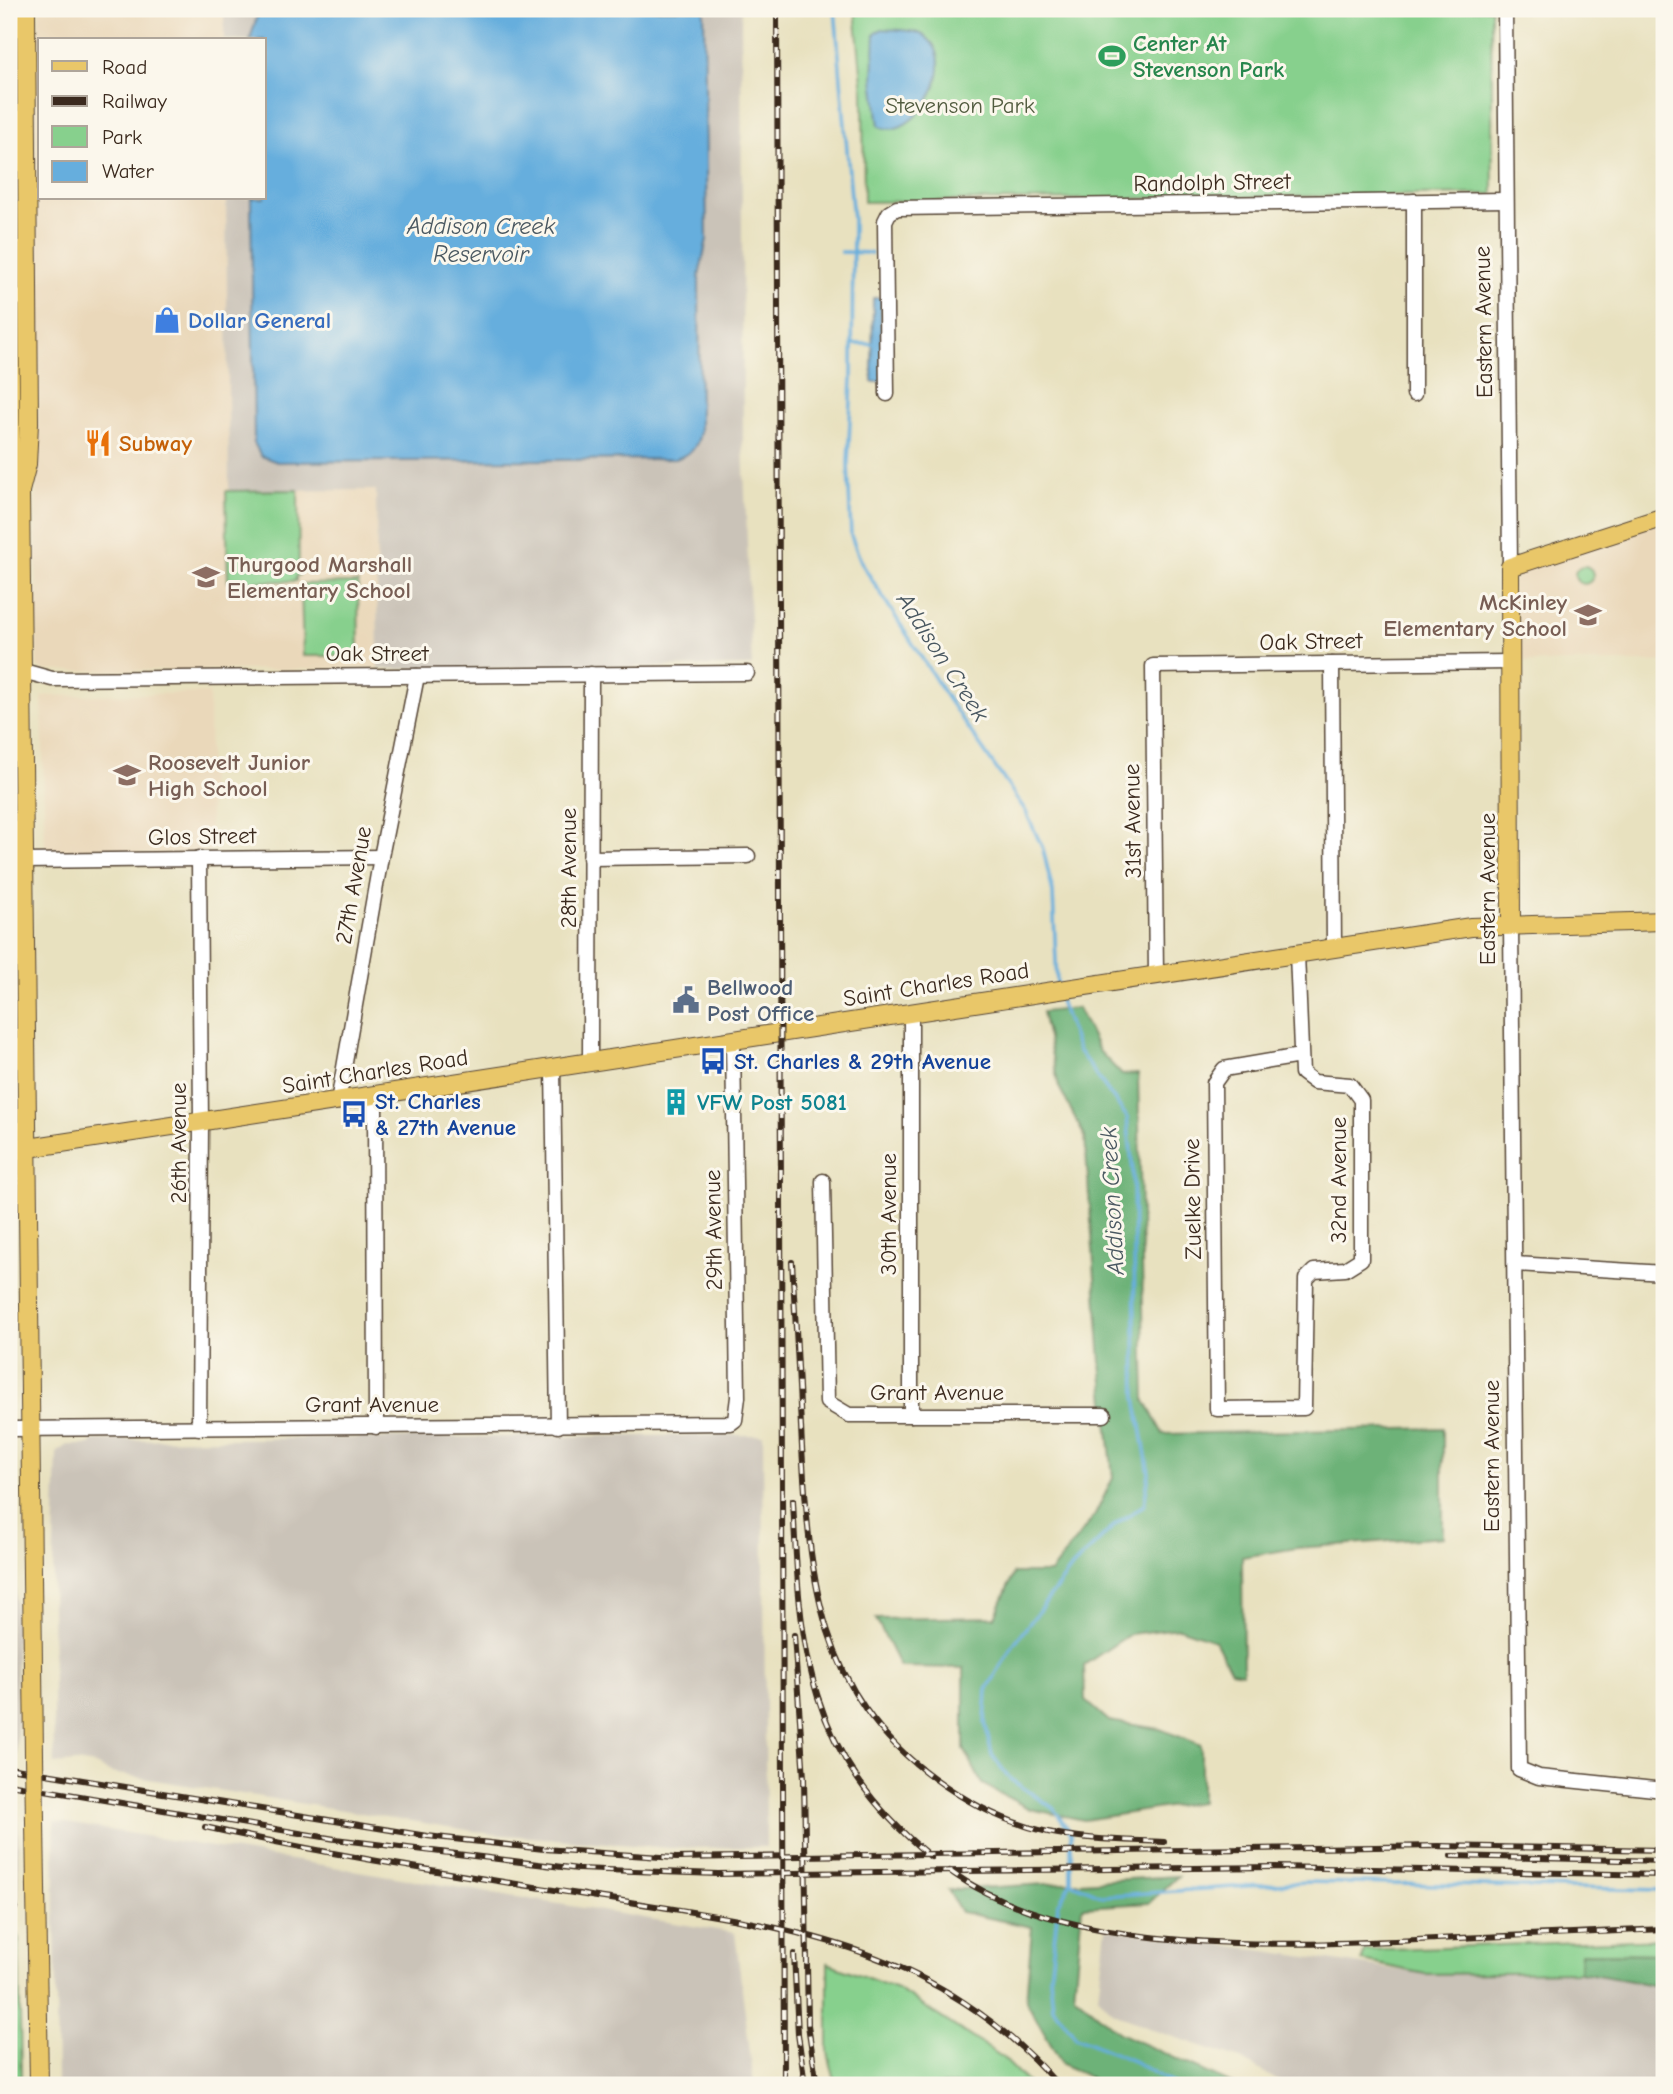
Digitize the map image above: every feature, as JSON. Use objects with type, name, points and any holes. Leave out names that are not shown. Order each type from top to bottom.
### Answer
[{"type":"main road","points":[[26,9],[29,297],[27,464],[20,491],[15,669],[23,861],[18,1150],[30,1429],[38,2085]]},
{"type":"main road","points":[[9,187],[27,186]]},
{"type":"main road","points":[[9,307],[11,461],[20,491]]},
{"type":"main road","points":[[1510,567],[1664,517]]},
{"type":"main road","name":"Eastern Avenue","points":[[1510,567],[1511,925]]},
{"type":"main road","name":"Saint Charles Road","points":[[18,1150],[1471,927],[1664,921]]},
{"type":"street","name":"Eastern Avenue","points":[[1505,9],[1510,567]]},
{"type":"street","name":"Randolph Street","points":[[887,394],[885,221],[889,213],[897,208],[1506,200]]},
{"type":"street","points":[[1413,201],[1414,394]]},
{"type":"street","points":[[9,298],[29,297]]},
{"type":"street","name":"Oak Street","points":[[1153,666],[1511,662]]},
{"type":"street","points":[[1332,664],[1334,948]]},
{"type":"street","name":"31st Avenue","points":[[1153,666],[1156,975]]},
{"type":"street","name":"Oak Street","points":[[15,669],[52,679],[747,673]]},
{"type":"street","name":"28th Avenue","points":[[590,1062],[591,674]]},
{"type":"street","name":"27th Avenue","points":[[338,1102],[381,857],[417,676]]},
{"type":"street","points":[[590,858],[748,856]]},
{"type":"street","name":"Glos Street","points":[[23,861],[381,857]]},
{"type":"street","name":"26th Avenue","points":[[199,858],[199,1428]]},
{"type":"street","name":"Eastern Avenue","points":[[1511,925],[1518,1769],[1552,1779],[1664,1790]]},
{"type":"street","points":[[1297,954],[1300,1056]]},
{"type":"street","name":"30th Avenue","points":[[911,1013],[911,1415]]},
{"type":"street","name":"29th Avenue","points":[[733,1040],[738,1397],[735,1420]]},
{"type":"street","name":"32nd Avenue","points":[[1217,1409],[1304,1408],[1306,1279],[1314,1271],[1345,1269],[1361,1259],[1361,1100],[1350,1085],[1308,1079],[1302,1073],[1300,1056]]},
{"type":"street","name":"Zuelke Drive","points":[[1217,1409],[1214,1083],[1218,1073],[1231,1067],[1300,1056]]},
{"type":"street","points":[[553,1068],[558,1426]]},
{"type":"street","points":[[375,1096],[376,1427]]},
{"type":"street","name":"Grant Avenue","points":[[823,1181],[827,1402],[849,1415],[1104,1415]]},
{"type":"street","points":[[1515,1264],[1664,1273]]},
{"type":"street","name":"Grant Avenue","points":[[9,1429],[723,1424],[735,1420]]},
{"type":"shaded area","points":[[40,9],[224,9],[224,38],[38,38]]},
{"type":"shaded area","name":"Addison Creek Reservoir","points":[[224,9],[741,9],[743,444],[752,666],[378,669],[376,490],[229,491],[226,200],[266,200],[266,38],[224,38]]},
{"type":"shaded area","points":[[38,45],[38,200],[226,200],[229,490],[376,490],[378,669],[46,671],[37,667],[36,493],[39,379],[35,100]]},
{"type":"shaded area","name":"McKinley Elementary School","points":[[1664,518],[1664,662],[1513,662],[1512,568]]},
{"type":"shaded area","name":"Roosevelt Junior High School","points":[[209,693],[210,854],[45,853],[42,696]]},
{"type":"shaded area","points":[[763,1435],[766,1847],[670,1848],[492,1834],[111,1773],[95,1765],[76,1762],[54,1764],[52,1605],[57,1452],[67,1445],[91,1445],[92,1440]]},
{"type":"shaded area","points":[[9,1497],[13,1497],[15,1514],[17,1756],[9,1755]]},
{"type":"shaded area","points":[[9,1812],[18,1814],[19,1898],[9,1896]]},
{"type":"shaded area","points":[[54,1821],[735,1933],[754,2085],[57,2085]]},
{"type":"shaded area","points":[[1106,1928],[1425,1974],[1580,1972],[1664,1986],[1664,2085],[1285,2085],[1241,2059],[1153,2030],[1112,2012],[1098,1996]]},
{"type":"green space","name":"Stevenson Park","points":[[855,9],[1491,9],[1493,194],[864,202],[863,93]]},
{"type":"green space","points":[[298,490],[299,575],[296,576],[296,581],[228,582],[226,491]]},
{"type":"green space","points":[[1584,566],[1590,569],[1593,575],[1590,581],[1584,584],[1578,581],[1575,575],[1578,569]]},
{"type":"green space","points":[[358,583],[359,656],[303,656],[301,584]]},
{"type":"green space","points":[[1078,1008],[1099,1051],[1122,1075],[1138,1074],[1145,1401],[1163,1434],[1443,1428],[1443,1537],[1297,1548],[1242,1557],[1243,1673],[1231,1671],[1215,1640],[1179,1628],[1130,1634],[1084,1665],[1085,1700],[1109,1721],[1160,1729],[1201,1745],[1201,1802],[1084,1820],[1030,1809],[982,1784],[964,1749],[964,1668],[900,1667],[876,1619],[995,1617],[1014,1573],[1050,1573],[1095,1515],[1113,1478],[1101,1363],[1085,1137],[1059,1087],[1042,1012]]},
{"type":"green space","points":[[1178,1876],[1149,1903],[1082,1907],[1074,1995],[1119,2033],[1234,2085],[1105,2085],[1062,2064],[1026,2001],[1032,1927],[961,1912],[948,1890]]},
{"type":"green space","points":[[9,1923],[14,1924],[19,1940],[21,2085],[9,2085]]},
{"type":"green space","points":[[1664,1939],[1664,1954],[1581,1953],[1580,1972],[1425,1974],[1362,1961],[1364,1950]]},
{"type":"green space","points":[[1581,1953],[1664,1954],[1664,1987],[1580,1972]]},
{"type":"green space","points":[[828,1963],[897,1989],[1002,2057],[1030,2085],[836,2085],[828,2053]]},
{"type":"water","name":"Addison Creek Reservoir","points":[[259,9],[704,9],[707,239],[699,276],[700,432],[692,450],[676,459],[277,462],[261,456],[254,443],[251,200],[266,200],[266,38],[251,38]]},
{"type":"water","points":[[882,29],[907,30],[921,34],[934,46],[939,62],[937,79],[920,112],[907,123],[892,129],[879,126],[873,79],[875,34]]},
{"type":"water","points":[[873,298],[881,298],[881,382],[872,382]]},
{"type":"waterway","name":"Addison Creek","points":[[835,9],[853,220],[852,379],[848,463],[851,536],[862,564],[948,699],[1025,810],[1043,849],[1053,893],[1057,984]]},
{"type":"waterway","name":"Addison Creek","points":[[841,252],[871,253]]},
{"type":"waterway","points":[[853,344],[875,344]]},
{"type":"waterway","name":"Addison Creek","points":[[1058,995],[1078,1050],[1127,1117],[1133,1171],[1136,1398],[1149,1473],[1144,1505],[1116,1524],[1073,1566],[1013,1645],[987,1690],[985,1722],[992,1755],[1010,1779],[1053,1808],[1071,1833],[1071,1882],[1058,1905],[1050,1978],[1053,2007],[1076,2037],[1135,2062],[1175,2085]]},
{"type":"waterway","points":[[1071,1882],[1103,1896],[1305,1882],[1664,1890]]},
{"type":"railway","points":[[777,9],[784,2085]]},
{"type":"railway","points":[[792,1262],[805,1496],[817,1587],[828,1630],[843,1671],[866,1709],[895,1745],[934,1778],[960,1796],[1002,1818],[1062,1835],[1164,1842]]},
{"type":"railway","points":[[793,1500],[800,1605],[807,1652],[818,1696],[834,1739],[858,1779],[889,1818],[931,1857]]},
{"type":"railway","points":[[794,1635],[804,1778],[808,2025],[817,2085]]},
{"type":"railway","points":[[9,1768],[427,1836],[544,1849],[676,1858],[1439,1846],[1664,1850]]},
{"type":"railway","points":[[9,1784],[335,1839],[578,1869],[718,1874],[1275,1867],[1664,1875]]},
{"type":"railway","points":[[205,1827],[392,1864],[713,1915],[838,1944],[898,1967],[954,1996],[1008,2035],[1058,2085]]},
{"type":"railway","points":[[1451,1856],[1664,1861]]},
{"type":"railway","points":[[950,1871],[1000,1899],[1057,1919],[1119,1933],[1185,1940],[1317,1944],[1664,1929]]},
{"type":"railway","points":[[794,1954],[798,2034],[805,2085]]},
{"type":"place","name":"Center At Stevenson Park","points":[[1112,56]]},
{"type":"place","name":"Dollar General","points":[[167,320]]},
{"type":"place","name":"Subway","points":[[98,443]]},
{"type":"place","name":"Thurgood Marshall Elementary School","points":[[206,577]]},
{"type":"place","name":"McKinley Elementary School","points":[[1588,615]]},
{"type":"place","name":"Roosevelt Junior High School","points":[[127,775]]},
{"type":"place","name":"Bellwood Post Office","points":[[686,1000]]},
{"type":"place","name":"St. Charles & 29th Avenue","points":[[713,1061]]},
{"type":"place","name":"VFW Post 5081","points":[[676,1102]]},
{"type":"place","name":"St. Charles & 27th Avenue","points":[[354,1114]]}]
